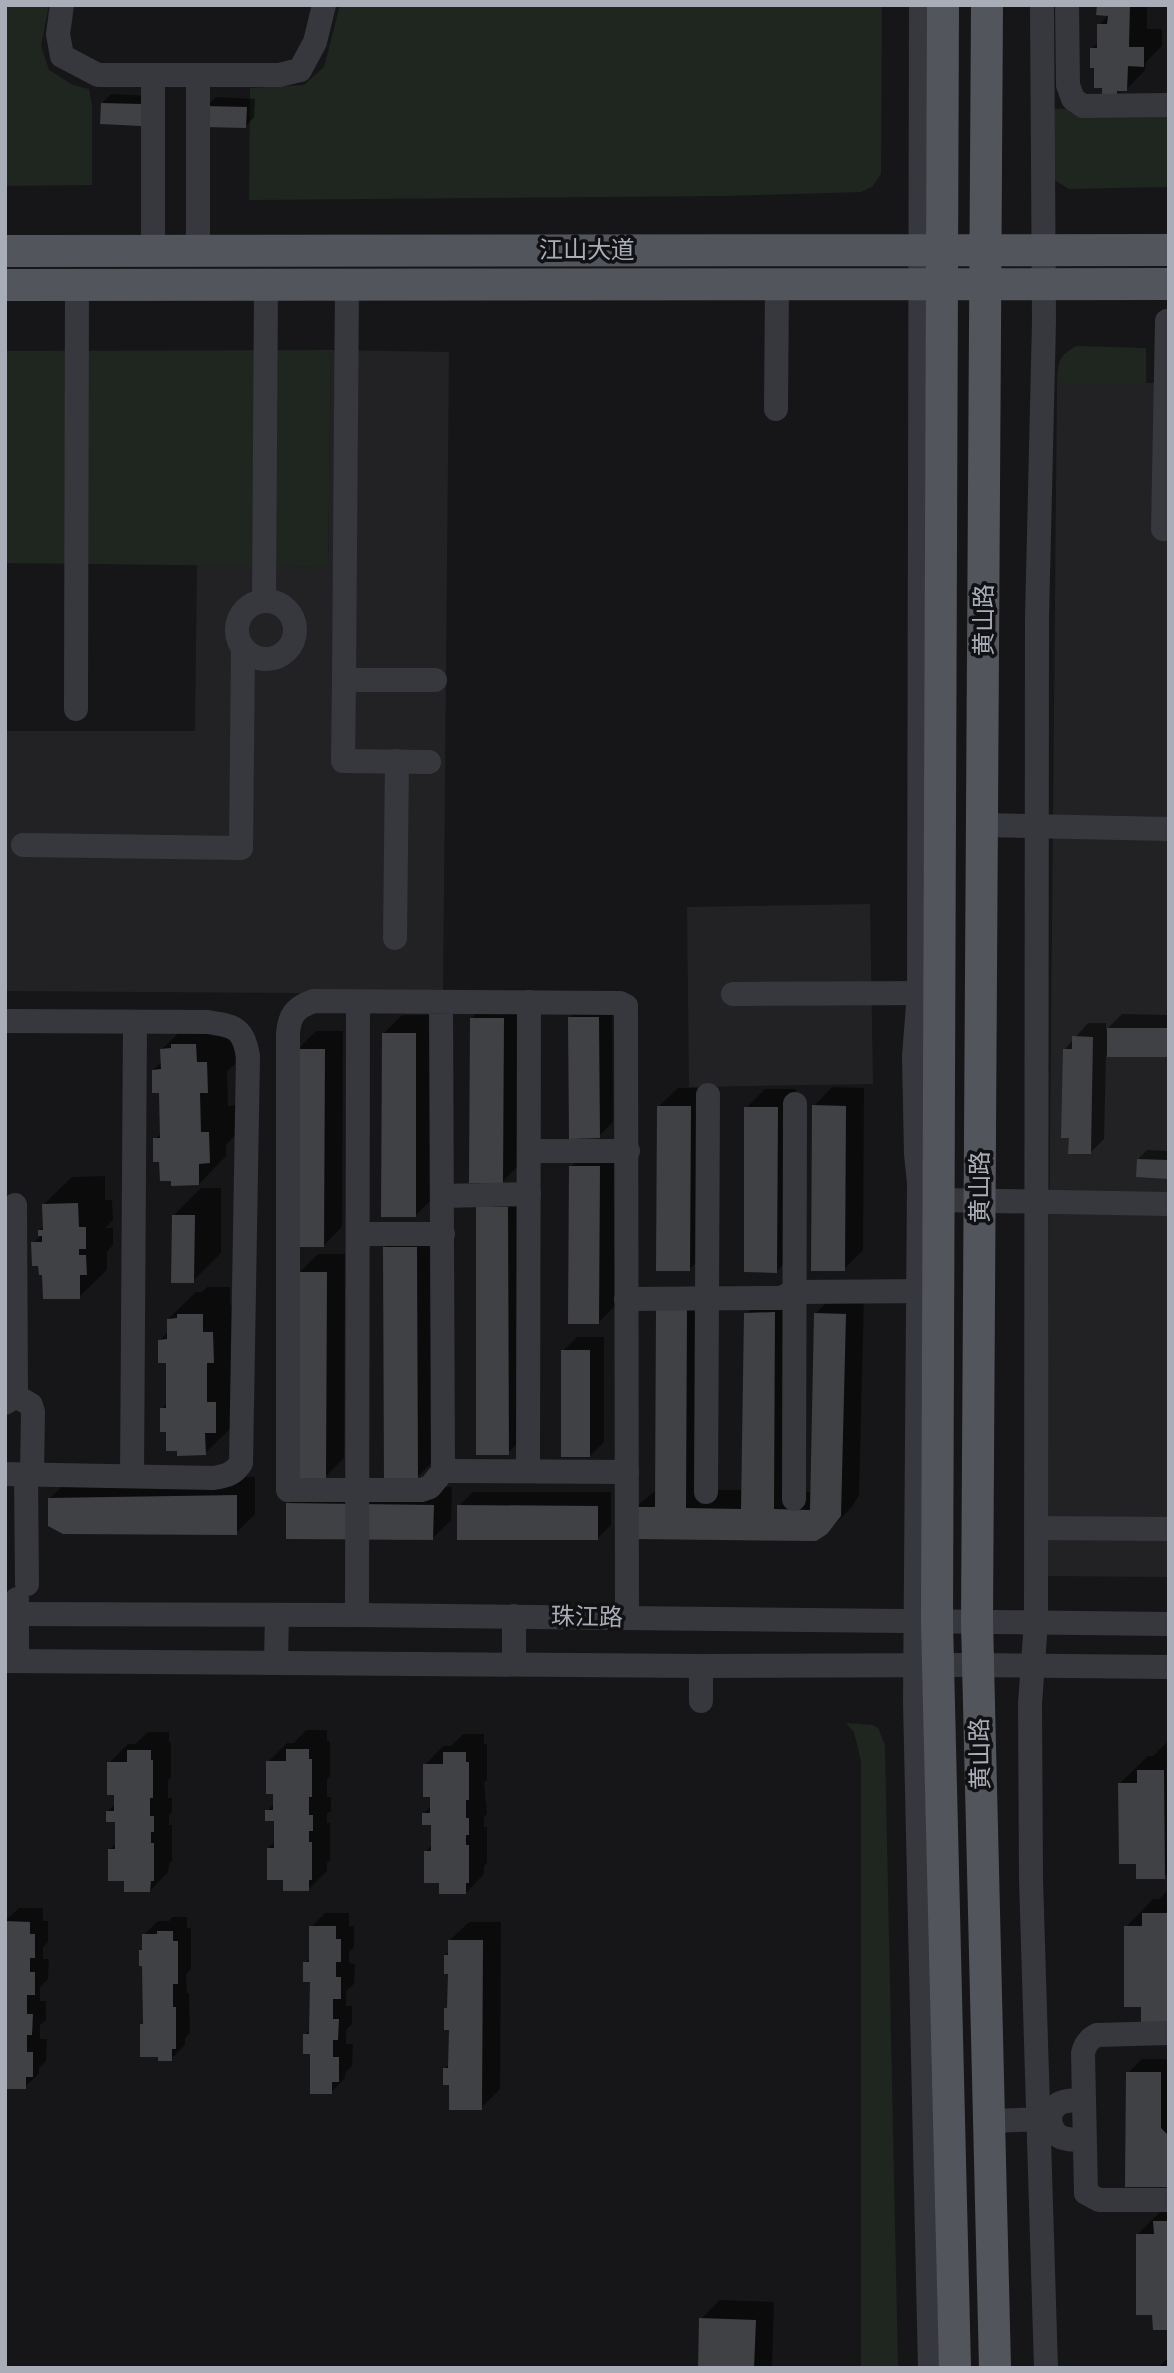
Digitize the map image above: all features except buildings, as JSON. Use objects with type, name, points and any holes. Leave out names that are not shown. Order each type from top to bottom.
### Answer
[{"type":"main road","name":"黄山路","points":[[943,5],[931,249],[929,993],[939,1200],[928,1291],[926,1621],[955,2368]]},
{"type":"main road","name":"黄山路","points":[[987,5],[977,1621],[995,2368]]},
{"type":"main road","name":"江山大道","points":[[5,251],[1169,250]]},
{"type":"main road","name":"江山大道","points":[[5,285],[1169,284]]},
{"type":"street","points":[[62,5],[58,34],[62,56],[98,75],[279,75],[300,70],[316,42],[324,5]]},
{"type":"street","points":[[921,5],[931,249]]},
{"type":"street","points":[[1042,5],[1044,284],[1037,619],[1036,1622],[1030,1703],[1031,1880],[1044,2120],[1045,2368]]},
{"type":"street","points":[[1067,5],[1068,85],[1073,99],[1083,106],[1169,105]]},
{"type":"street","points":[[153,75],[153,251]]},
{"type":"street","points":[[198,75],[198,251]]},
{"type":"street","points":[[776,410],[777,284]]},
{"type":"street","points":[[76,709],[77,285]]},
{"type":"street","points":[[264,601],[266,285]]},
{"type":"street","points":[[347,285],[343,761],[429,762]]},
{"type":"street","points":[[1163,529],[1167,321]]},
{"type":"street","points":[[264,601],[274,602],[290,614],[294,623],[292,643],[278,657],[268,659],[249,654],[243,648],[238,640],[238,622],[248,608],[264,601]]},
{"type":"street","points":[[23,845],[241,848],[243,648]]},
{"type":"street","points":[[344,680],[435,680]]},
{"type":"street","points":[[395,939],[397,761]]},
{"type":"street","points":[[982,825],[1169,829]]},
{"type":"street","points":[[626,1291],[706,1291],[779,1286],[794,1292],[928,1291],[916,1154],[914,1056],[929,993],[733,994]]},
{"type":"street","points":[[441,1002],[443,1471],[430,1487],[421,1490],[288,1490],[288,1021],[294,1012],[302,1005],[314,1001],[620,1003],[626,1006],[628,1151],[626,1617]]},
{"type":"street","points":[[357,1615],[358,1002]]},
{"type":"street","points":[[528,1471],[529,1002]]},
{"type":"street","points":[[5,1021],[208,1022],[228,1025],[238,1031],[245,1040],[248,1056],[241,1463],[236,1471],[214,1478],[21,1474]]},
{"type":"street","points":[[132,1476],[135,1022]]},
{"type":"street","points":[[706,1492],[708,1095]]},
{"type":"street","points":[[794,1104],[794,1499]]},
{"type":"street","points":[[529,1151],[628,1151]]},
{"type":"street","points":[[442,1196],[529,1194]]},
{"type":"street","points":[[939,1200],[1169,1204]]},
{"type":"street","points":[[11,1661],[11,1614],[22,1584],[21,1474],[33,1412],[31,1405],[11,1400],[15,1205]]},
{"type":"street","points":[[358,1234],[443,1234]]},
{"type":"street","points":[[443,1471],[626,1472]]},
{"type":"street","points":[[1036,1528],[1169,1529]]},
{"type":"street","name":"珠江路","points":[[11,1614],[514,1616],[1169,1624]]},
{"type":"street","points":[[276,1615],[276,1662]]},
{"type":"street","points":[[514,1616],[514,1664]]},
{"type":"street","name":"珠江路","points":[[11,1661],[1169,1667]]},
{"type":"street","points":[[927,1665],[930,2368]]},
{"type":"street","points":[[701,1666],[701,1701]]},
{"type":"street","points":[[1169,2033],[1097,2035],[1090,2039],[1083,2053],[1085,2189],[1089,2196],[1099,2200],[1169,2200]]},
{"type":"street","points":[[1044,2120],[1056,2105],[1069,2100],[1084,2100]]},
{"type":"street","points":[[989,2121],[1044,2120]]},
{"type":"street","points":[[1044,2120],[1062,2139],[1084,2140]]},
{"type":"shaded area","points":[[5,5],[49,5],[41,46],[49,70],[73,85],[89,89],[92,105],[92,185],[5,186]]},
{"type":"shaded area","points":[[340,5],[882,5],[881,174],[872,187],[861,192],[726,196],[249,200],[250,88],[304,85],[324,67]]},
{"type":"shaded area","points":[[1169,108],[1169,187],[1069,189],[1056,181],[1048,170],[1041,109]]},
{"type":"shaded area","points":[[1076,346],[1146,348],[1146,383],[1057,383],[1060,361]]},
{"type":"shaded area","points":[[331,350],[449,352],[443,994],[5,991],[5,731],[195,731],[197,564],[328,567]]},
{"type":"shaded area","points":[[331,350],[328,567],[5,563],[5,351]]},
{"type":"shaded area","points":[[1057,383],[1169,383],[1169,1577],[1046,1576]]},
{"type":"shaded area","points":[[870,904],[873,1084],[689,1087],[687,907]]},
{"type":"shaded area","points":[[846,1723],[878,1728],[885,1745],[898,2368],[861,2368],[861,1761],[854,1732]]}]
